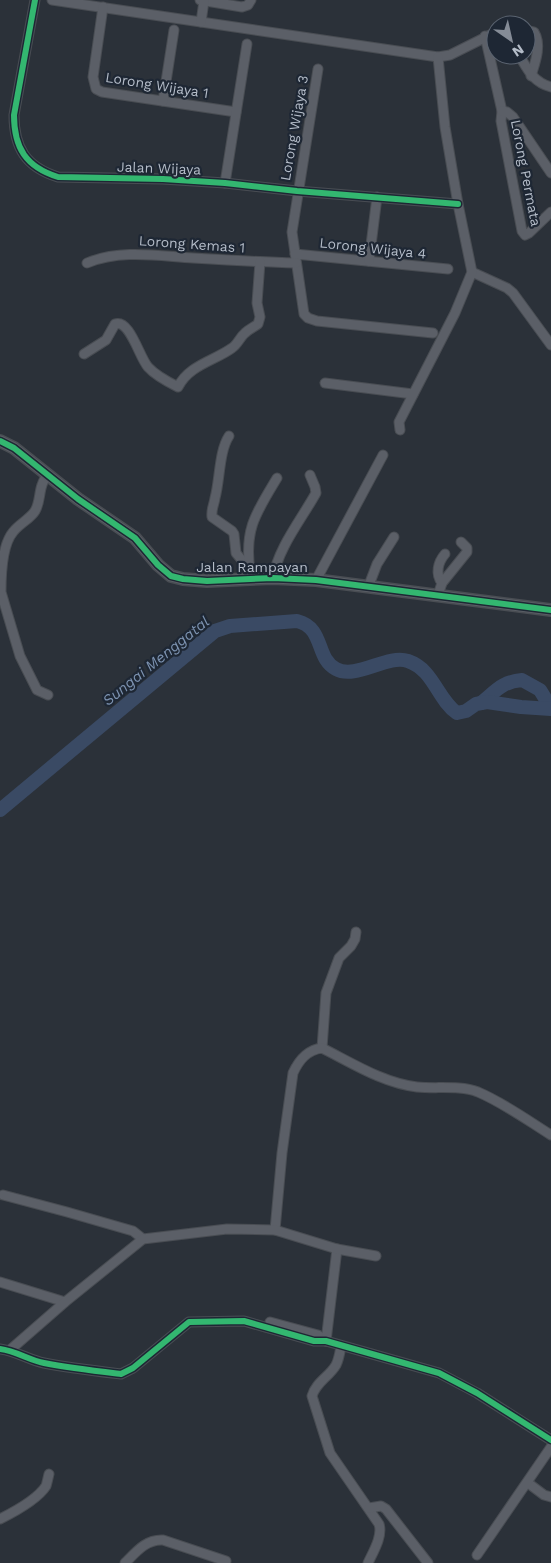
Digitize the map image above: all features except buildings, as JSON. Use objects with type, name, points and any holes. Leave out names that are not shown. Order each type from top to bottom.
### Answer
[{"type":"street","name":"Jalan Wijaya","points":[[35,0],[14,115],[14,133],[23,154],[33,165],[47,173],[58,177],[225,183],[297,191],[458,204]]},
{"type":"street","points":[[52,0],[438,57],[450,54],[485,36]]},
{"type":"street","points":[[200,0],[242,8],[248,5],[251,0]]},
{"type":"street","points":[[201,22],[204,1]]},
{"type":"street","name":"Lorong Wijaya 1","points":[[103,7],[93,77],[96,89],[102,92],[236,112]]},
{"type":"street","points":[[163,101],[174,30]]},
{"type":"street","name":"Lorong Permata","points":[[485,36],[502,111],[501,121],[522,231],[525,235],[551,212]]},
{"type":"street","points":[[536,36],[538,40],[536,61]]},
{"type":"street","points":[[225,183],[247,44]]},
{"type":"street","points":[[400,430],[399,422],[455,313],[472,272],[445,127],[438,57]]},
{"type":"street","points":[[525,65],[531,76],[541,84],[551,87]]},
{"type":"street","points":[[531,76],[535,65]]},
{"type":"street","name":"Lorong Wijaya 3","points":[[318,69],[297,191],[292,232],[292,244],[296,258],[304,314],[312,320],[433,333]]},
{"type":"street","name":"Lorong Permata","points":[[502,111],[507,112],[513,117],[551,173]]},
{"type":"street","points":[[369,261],[377,198]]},
{"type":"street","name":"Lorong Kemas 1","points":[[87,263],[98,258],[127,254],[260,262],[296,258]]},
{"type":"street","name":"Lorong Wijaya 4","points":[[296,258],[369,261],[448,269]]},
{"type":"street","points":[[84,354],[106,340],[115,324],[123,324],[149,368],[178,386],[191,370],[221,356],[235,346],[245,333],[258,324],[260,317],[257,303],[260,262]]},
{"type":"street","points":[[472,272],[507,288],[513,293],[551,345]]},
{"type":"street","points":[[325,383],[413,394]]},
{"type":"street","points":[[229,436],[218,475],[215,498],[211,510],[212,517],[232,531],[236,552],[251,575]]},
{"type":"street","name":"Jalan Rampayan","points":[[0,441],[14,448],[78,499],[135,538],[158,565],[171,576],[207,581],[251,575],[316,580],[370,585],[551,610]]},
{"type":"street","points":[[316,580],[383,455]]},
{"type":"street","points":[[47,474],[42,484],[38,506],[7,540],[1,592],[23,662],[37,690],[48,695]]},
{"type":"street","points":[[272,578],[281,553],[316,493],[310,475]]},
{"type":"street","points":[[251,575],[248,549],[250,527],[258,509],[277,478]]},
{"type":"street","points":[[370,585],[377,564],[394,537]]},
{"type":"street","points":[[438,595],[442,583],[466,554],[466,548],[461,542]]},
{"type":"street","points":[[442,583],[439,579],[439,563],[445,554]]},
{"type":"street","points":[[322,1048],[326,993],[339,958],[351,946],[356,932]]},
{"type":"street","points":[[275,1230],[282,1153],[293,1074],[298,1063],[305,1055],[322,1048],[379,1077],[417,1087],[447,1087],[477,1092],[506,1106],[551,1135]]},
{"type":"street","points":[[3,1195],[133,1231],[143,1239]]},
{"type":"street","points":[[10,1350],[65,1302],[143,1239],[227,1229],[275,1230],[338,1249],[376,1256]]},
{"type":"street","points":[[326,1341],[338,1249]]},
{"type":"street","points":[[0,1282],[65,1302]]},
{"type":"street","points":[[0,1349],[10,1350],[33,1360],[100,1371],[126,1373],[189,1322],[244,1321],[314,1340],[326,1341],[439,1373],[477,1393],[551,1440]]},
{"type":"street","points":[[341,1346],[335,1367],[314,1388],[312,1396],[330,1452],[353,1488],[369,1508],[381,1529],[368,1563]]},
{"type":"street","points":[[477,1555],[551,1447]]},
{"type":"street","points":[[0,1519],[27,1503],[39,1493],[46,1486],[49,1474]]},
{"type":"street","points":[[528,1483],[544,1495],[551,1497]]},
{"type":"street","points":[[369,1508],[381,1506],[386,1509],[428,1563]]},
{"type":"street","points":[[125,1563],[142,1546],[155,1540],[163,1540],[226,1561],[225,1563]]},
{"type":"waterway","name":"Sungai Menggatal","points":[[0,810],[215,631],[230,626],[297,621],[312,630],[329,664],[344,672],[391,661],[408,661],[424,671],[450,707],[457,713],[466,711],[476,704],[487,702],[551,709]]},
{"type":"waterway","points":[[481,703],[504,685],[522,680],[540,690],[551,708]]},
{"type":"cycle path","points":[[35,0],[14,115],[16,137],[24,155],[30,162],[47,173],[58,177],[163,179],[225,183],[297,191],[458,204]]},
{"type":"cycle path","points":[[0,441],[14,448],[78,499],[135,538],[158,565],[171,576],[207,581],[273,578],[316,580],[551,610]]},
{"type":"cycle path","points":[[0,1349],[44,1363],[121,1374],[133,1368],[189,1322],[244,1321],[314,1341],[326,1341],[439,1373],[477,1393],[551,1440]]}]
